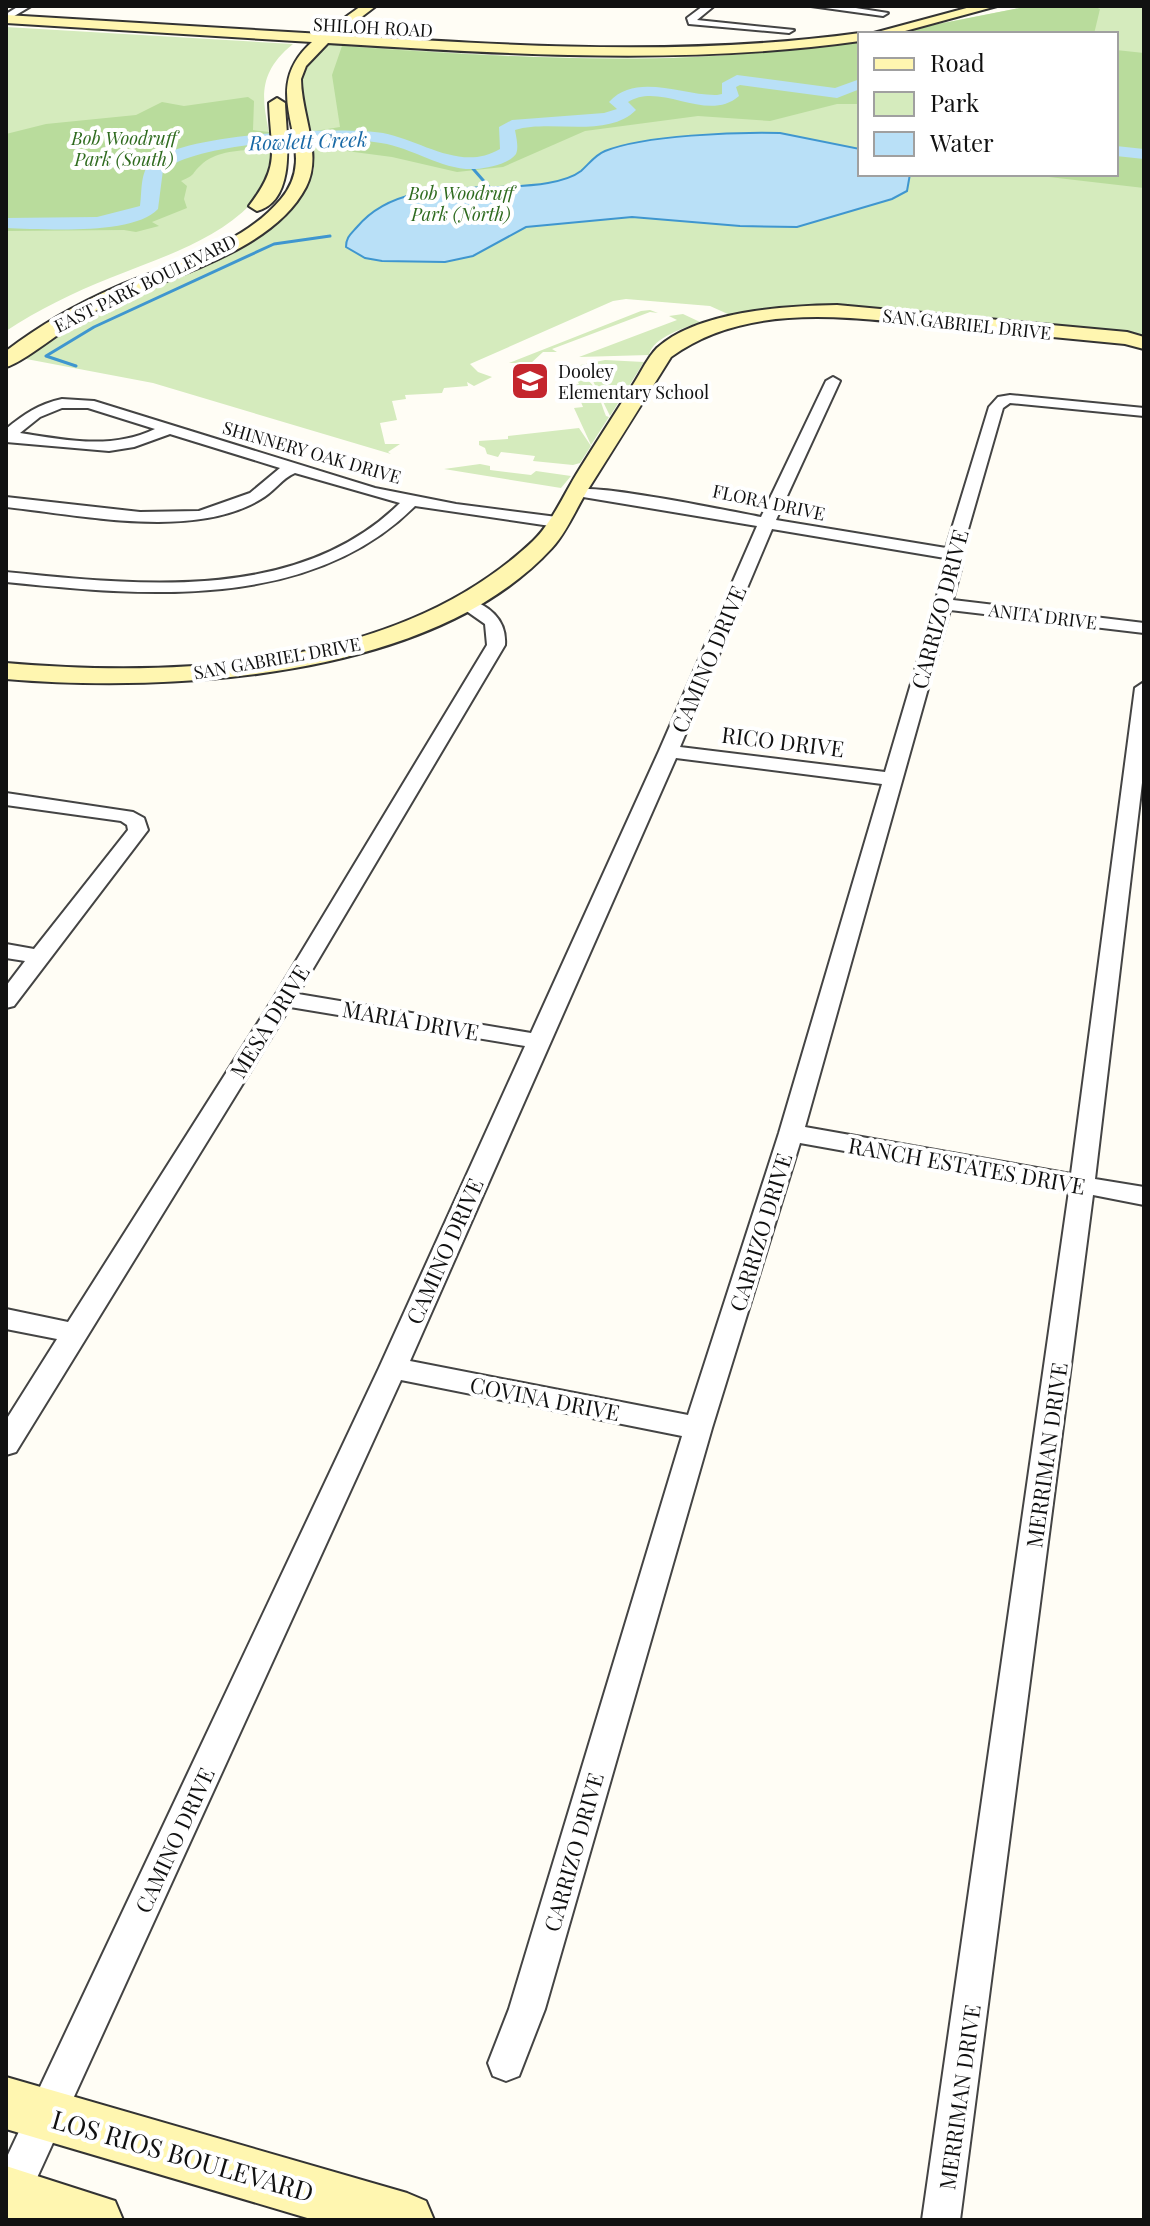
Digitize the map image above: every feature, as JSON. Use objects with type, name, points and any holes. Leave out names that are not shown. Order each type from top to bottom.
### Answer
[{"type":"main road","name":"EAST PARK BOULEVARD","points":[[6,361],[33,339],[96,303],[209,255],[267,220],[287,203],[298,188],[305,170],[295,73],[318,40],[350,6]]},
{"type":"main road","name":"EAST PARK BOULEVARD","points":[[280,71],[318,40],[369,6]]},
{"type":"main road","points":[[885,32],[990,6]]},
{"type":"main road","name":"SHILOH ROAD","points":[[6,21],[498,50],[708,52],[858,37]]},
{"type":"main road","name":"EAST PARK BOULEVARD","points":[[8,335],[72,298],[188,249],[241,218],[273,188],[281,172],[277,91]]},
{"type":"main road","name":"SAN GABRIEL DRIVE","points":[[6,671],[75,678],[115,678],[189,675],[248,667],[346,649],[464,603],[522,565],[544,543],[657,360],[670,346],[719,325],[790,315],[1056,340],[1144,343]]},
{"type":"main road","name":"LOS RIOS BOULEVARD","points":[[26,2110],[407,2220]]},
{"type":"main road","points":[[7,2196],[96,2220]]},
{"type":"street","points":[[6,21],[26,6]]},
{"type":"street","points":[[709,6],[690,20],[789,30]]},
{"type":"street","points":[[816,6],[883,13]]},
{"type":"street","name":"CAMINO DRIVE","points":[[7,2196],[26,2110],[393,1368],[669,751],[767,521],[833,381]]},
{"type":"street","name":"CARRIZO DRIVE","points":[[506,2063],[527,2009],[698,1428],[791,1133],[943,604],[954,565],[953,554],[996,407],[1003,400],[1144,412]]},
{"type":"street","name":"SHINNERY OAK DRIVE","points":[[7,437],[41,408],[61,402],[89,404],[292,469],[411,501],[557,522]]},
{"type":"street","points":[[7,437],[122,447],[147,441],[168,429]]},
{"type":"street","points":[[6,502],[140,517],[201,516],[256,496],[280,474],[292,469]]},
{"type":"street","name":"FLORA DRIVE","points":[[577,491],[659,501],[857,542],[953,554]]},
{"type":"street","points":[[6,577],[161,589],[242,579],[314,563],[342,552],[387,525],[411,501]]},
{"type":"street","name":"MESA DRIVE","points":[[6,1444],[284,999],[496,645],[498,631],[493,621],[464,603]]},
{"type":"street","name":"ANITA DRIVE","points":[[943,604],[1144,628]]},
{"type":"street","name":"MERRIMAN DRIVE","points":[[941,2220],[1082,1186],[1144,688]]},
{"type":"street","name":"RICO DRIVE","points":[[669,751],[892,779]]},
{"type":"street","points":[[6,799],[126,816],[137,822],[138,830],[6,1001]]},
{"type":"street","points":[[6,951],[40,957]]},
{"type":"street","name":"MARIA DRIVE","points":[[284,999],[537,1041]]},
{"type":"street","name":"RANCH ESTATES DRIVE","points":[[791,1133],[1144,1196]]},
{"type":"street","points":[[6,1319],[74,1333]]},
{"type":"street","name":"COVINA DRIVE","points":[[393,1368],[698,1428]]},
{"type":"green space","name":"Bob Woodruff Park (North)","points":[[1030,6],[1144,6],[1144,337],[777,310],[730,315],[710,306],[626,299],[613,301],[470,364],[478,372],[492,377],[474,386],[467,382],[468,386],[444,388],[442,393],[405,395],[406,399],[392,401],[397,420],[380,423],[385,444],[400,444],[388,452],[391,454],[153,383],[21,358],[74,321],[282,215],[304,192],[314,169],[301,80],[311,60],[329,44],[528,57],[661,58],[794,49],[858,39],[858,176],[1118,176],[1118,32],[898,32]]},
{"type":"green space","points":[[1030,6],[1093,6],[1100,9],[1094,32],[898,32]]},
{"type":"green space","name":"Bob Woodruff Park (South)","points":[[6,27],[293,44],[274,64],[265,84],[264,103],[271,163],[266,183],[251,204],[203,239],[70,295],[6,331]]},
{"type":"green space","points":[[858,39],[858,104],[837,104],[770,121],[698,116],[585,131],[503,167],[457,172],[392,157],[316,147],[315,131],[340,127],[332,75],[342,46],[602,59],[732,55]]},
{"type":"green space","points":[[1118,50],[1144,53],[1144,188],[1040,176],[1118,176]]},
{"type":"green space","points":[[248,97],[254,101],[253,130],[269,132],[272,149],[234,151],[208,160],[181,181],[187,186],[184,199],[187,208],[152,222],[159,226],[136,232],[6,231],[6,134],[46,124],[136,115],[162,102],[184,106]]},
{"type":"green space","points":[[650,310],[658,313],[650,312],[552,349],[557,352],[543,352],[531,363],[509,363],[641,311]]},
{"type":"green space","points":[[683,314],[700,322],[663,338],[649,355],[579,357],[677,320],[669,316]]},
{"type":"green space","points":[[605,360],[644,362],[610,416],[592,379],[561,369]]},
{"type":"green space","points":[[574,374],[592,384],[609,417],[591,445],[574,408],[583,407],[574,385],[579,384]]},
{"type":"green space","points":[[579,428],[591,446],[580,463],[573,465],[533,461],[535,456],[501,452],[498,457],[487,454],[485,448],[479,445],[479,441],[508,439],[508,436]]},
{"type":"green space","points":[[480,464],[490,466],[490,470],[531,475],[536,471],[571,476],[561,488],[444,469]]},
{"type":"water","points":[[780,133],[858,149],[858,176],[910,176],[907,191],[892,199],[797,227],[740,226],[632,217],[526,227],[473,256],[445,262],[382,261],[365,258],[346,247],[351,234],[375,210],[397,199],[446,189],[524,186],[557,181],[577,173],[605,151],[643,141],[716,134]]},
{"type":"waterway","name":"Rowlett Creek","points":[[6,223],[79,224],[132,216],[149,209],[156,167],[169,157],[226,143],[363,136],[398,142],[446,160],[478,164],[509,151],[507,127],[518,123],[591,120],[618,115],[628,110],[617,102],[629,94],[643,91],[718,100],[731,96],[728,86],[737,80],[837,93],[858,85]]},
{"type":"waterway","name":"Rowlett Creek","points":[[1118,151],[1144,154]]},
{"type":"waterway","points":[[468,163],[489,187],[487,192]]},
{"type":"waterway","points":[[76,366],[46,356],[94,327],[274,244],[330,236]]},
{"type":"place","name":"Dooley Elementary School","points":[[530,381]]}]
